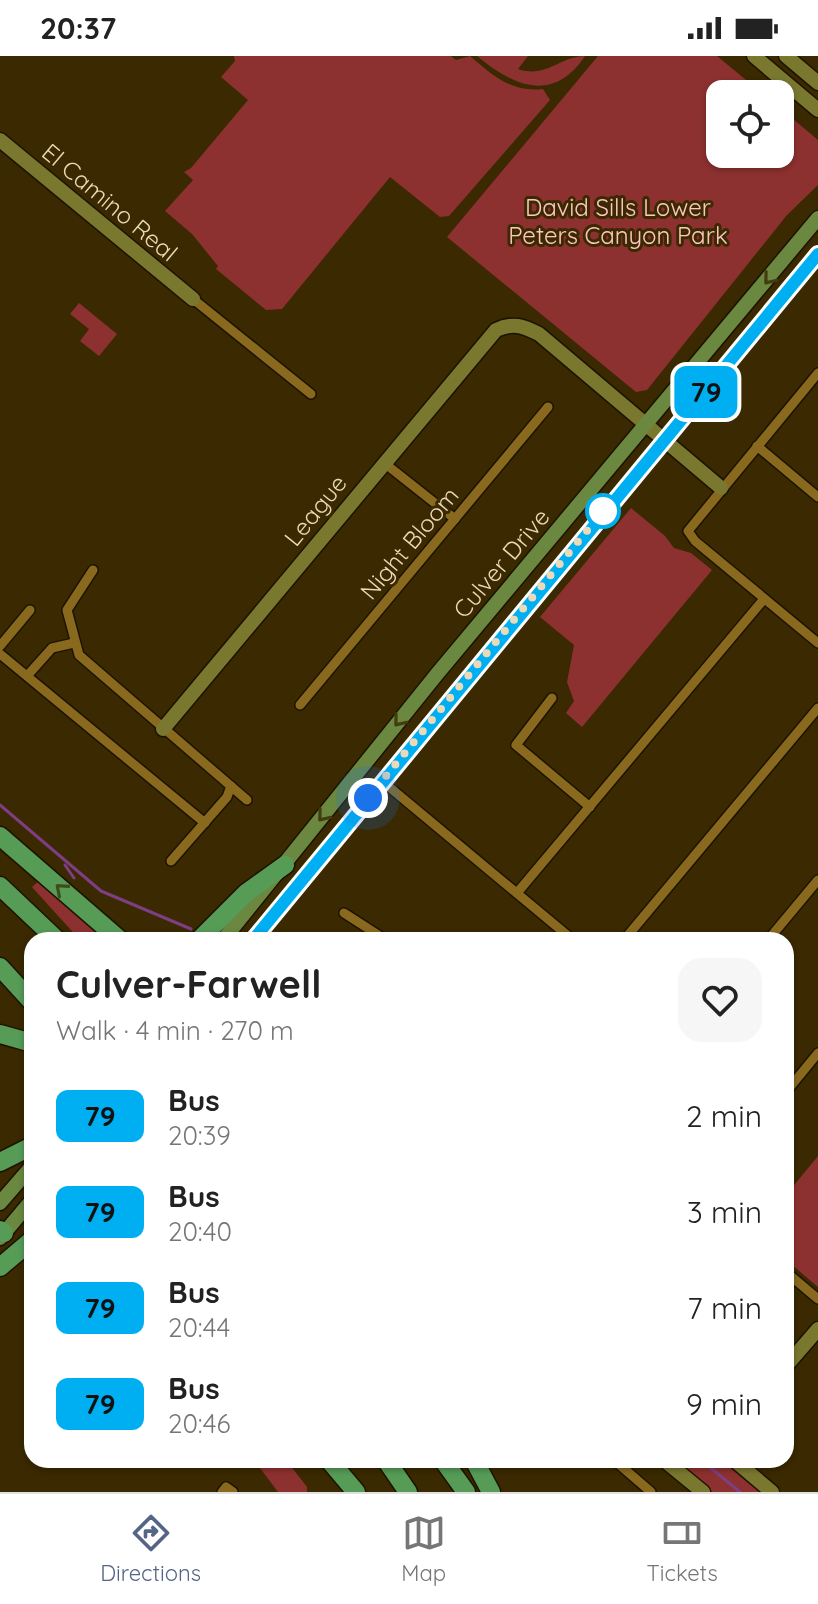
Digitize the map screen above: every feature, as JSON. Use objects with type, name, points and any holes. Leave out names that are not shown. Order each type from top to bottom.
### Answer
[{"type":"highway","points":[[0,836],[111,932]]},
{"type":"highway","points":[[207,932],[246,893],[285,865]]},
{"type":"highway","points":[[0,888],[37,932]]},
{"type":"highway","points":[[0,888],[48,932]]},
{"type":"highway","points":[[0,967],[24,993]]},
{"type":"highway","points":[[0,1034],[24,1041]]},
{"type":"highway","points":[[0,1162],[24,1150]]},
{"type":"highway","points":[[0,1267],[24,1247]]},
{"type":"highway","points":[[336,1468],[356,1492]]},
{"type":"highway","points":[[392,1468],[408,1492]]},
{"type":"highway","points":[[449,1468],[466,1492]]},
{"type":"highway","points":[[478,1468],[491,1492]]},
{"type":"main road","name":"Culver Drive","points":[[231,932],[437,674],[645,424],[719,341],[818,218]]},
{"type":"main road","name":"Culver Drive","points":[[259,932],[608,505],[666,441],[818,254]]},
{"type":"main road","points":[[0,1203],[24,1175]]},
{"type":"main road","points":[[1,1234],[24,1209]]},
{"type":"street","points":[[754,56],[818,110]]},
{"type":"street","points":[[786,56],[818,83]]},
{"type":"street","name":"El Camino Real","points":[[0,140],[193,299]]},
{"type":"street","points":[[193,299],[311,394]]},
{"type":"street","name":"League","points":[[163,729],[496,330],[507,325],[522,325],[539,334],[645,424]]},
{"type":"street","points":[[818,373],[688,531],[695,541],[818,643]]},
{"type":"street","name":"Night Bloom","points":[[300,705],[548,407]]},
{"type":"street","points":[[645,424],[721,488]]},
{"type":"street","points":[[757,446],[818,497]]},
{"type":"street","points":[[383,462],[455,519]]},
{"type":"street","points":[[93,570],[67,610],[79,655],[247,800]]},
{"type":"street","points":[[517,893],[764,599]]},
{"type":"street","points":[[0,646],[30,610]]},
{"type":"street","points":[[27,676],[52,648],[74,643]]},
{"type":"street","points":[[0,654],[205,823]]},
{"type":"street","points":[[552,698],[516,745],[590,807]]},
{"type":"street","points":[[631,932],[818,708]]},
{"type":"street","points":[[382,781],[563,932]]},
{"type":"street","points":[[171,861],[227,797],[231,786]]},
{"type":"street","points":[[775,932],[818,880]]},
{"type":"street","points":[[344,913],[374,932]]},
{"type":"street","points":[[794,1082],[818,1053]]},
{"type":"street","points":[[794,1279],[818,1299]]},
{"type":"street","points":[[794,1357],[818,1329]]},
{"type":"street","points":[[623,1468],[651,1492]]},
{"type":"street","points":[[674,1468],[703,1492]]},
{"type":"street","points":[[744,1468],[772,1492]]},
{"type":"street","points":[[222,1492],[226,1487],[233,1492]]},
{"type":"green space","points":[[234,56],[451,56],[456,60],[470,56],[512,85],[543,89],[550,100],[449,216],[440,217],[390,177],[282,309],[266,310],[216,269],[218,266],[192,234],[165,211],[193,180],[184,172],[191,168],[248,100],[221,77],[235,61]]},
{"type":"green space","points":[[477,56],[528,56],[518,69],[537,71],[585,56],[573,71],[560,80],[546,85],[532,85],[505,75]]},
{"type":"green space","name":"David Sills Lower Peters Canyon Park","points":[[598,56],[717,56],[746,80],[706,80],[706,168],[794,168],[794,120],[818,140],[818,185],[787,215],[647,390],[636,392],[447,237]]},
{"type":"green space","points":[[79,303],[117,334],[99,356],[80,341],[89,329],[70,314]]},
{"type":"green space","points":[[631,508],[665,536],[674,548],[691,553],[712,570],[582,727],[566,713],[574,701],[567,682],[574,645],[540,617]]},
{"type":"green space","points":[[41,879],[102,932],[73,932],[32,887]]},
{"type":"green space","points":[[818,1156],[818,1287],[794,1267],[794,1185]]},
{"type":"green space","points":[[260,1468],[292,1468],[307,1487],[307,1492],[278,1492]]},
{"type":"green space","points":[[684,1468],[736,1468],[764,1492],[712,1492]]},
{"type":"waterway","points":[[0,805],[101,891],[191,929]]},
{"type":"waterway","points":[[65,865],[74,878]]},
{"type":"waterway","points":[[711,1468],[740,1492]]},
{"type":"bus line","name":"79","points":[[260,932],[608,505],[666,441],[818,254]]},
{"type":"route","points":[[368,798],[608,505],[603,511]]}]
